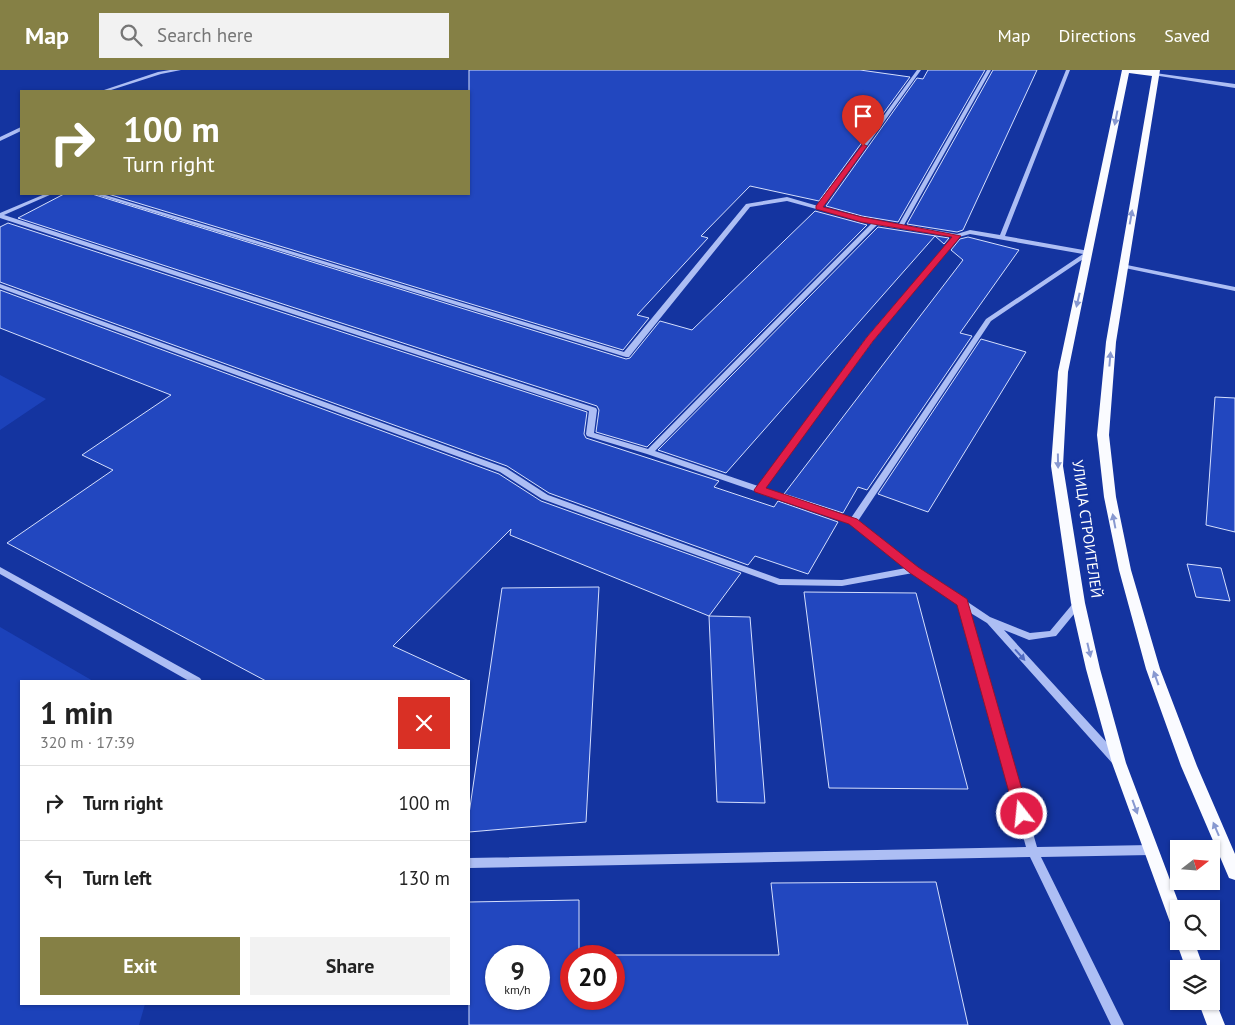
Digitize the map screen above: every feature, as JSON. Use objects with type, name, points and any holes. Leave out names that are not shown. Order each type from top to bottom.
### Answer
[{"type":"main road","points":[[1125,70],[1155,72]]},
{"type":"main road","name":"УЛИЦА СТРОИТЕЛЕЙ","points":[[1125,70],[1089,253],[1063,372],[1058,426],[1058,466],[1078,603],[1119,763],[1170,901]]},
{"type":"main road","name":"УЛИЦА СТРОИТЕЛЕЙ","points":[[1155,72],[1111,342],[1103,435],[1110,497],[1124,570],[1153,669],[1189,766],[1235,873]]},
{"type":"main road","points":[[1211,1010],[1216,1025]]},
{"type":"lane","points":[[107,90],[160,73],[179,70]]},
{"type":"lane","points":[[818,208],[919,70]]},
{"type":"lane","points":[[901,226],[989,70]]},
{"type":"lane","points":[[1002,237],[1068,70]]},
{"type":"lane","points":[[1155,72],[1235,86]]},
{"type":"lane","points":[[0,139],[20,129]]},
{"type":"lane","points":[[0,216],[47,195]]},
{"type":"lane","points":[[100,195],[626,354],[748,205],[787,199],[876,222],[957,236],[970,232],[1089,253]]},
{"type":"lane","points":[[0,216],[593,410],[590,434],[650,452],[853,522],[914,570],[962,602],[987,618],[1029,637],[1053,634],[1078,603]]},
{"type":"lane","points":[[650,452],[876,222]]},
{"type":"lane","points":[[759,490],[870,339],[957,236]]},
{"type":"lane","points":[[853,522],[988,320],[1089,253]]},
{"type":"lane","points":[[1122,266],[1235,289]]},
{"type":"lane","points":[[0,286],[503,470],[545,497],[779,582],[842,583],[914,570]]},
{"type":"lane","points":[[0,570],[195,680]]},
{"type":"lane","points":[[962,602],[1033,852],[1118,1025]]},
{"type":"lane","points":[[987,618],[1119,763]]},
{"type":"lane","points":[[470,863],[1151,850]]},
{"type":"shaded area","points":[[0,375],[46,399],[0,430]]},
{"type":"shaded area","points":[[0,627],[91,680],[20,680],[20,1005],[145,1005],[139,1025],[0,1025]]},
{"type":"building","points":[[469,70],[860,70],[910,77],[819,201],[750,186],[701,236],[708,238],[637,315],[649,318],[623,350],[111,195],[470,195]]},
{"type":"building","points":[[928,70],[985,70],[898,222],[862,216],[826,206],[917,78],[923,79]]},
{"type":"building","points":[[993,70],[1037,70],[963,230],[957,232],[907,224]]},
{"type":"building","points":[[62,195],[95,195],[626,359],[630,358],[660,321],[692,330],[815,211],[867,225],[647,447],[596,432],[599,410],[597,406],[18,218]]},
{"type":"building","points":[[8,223],[587,412],[584,434],[586,438],[719,481],[714,487],[774,507],[778,501],[838,522],[808,574],[755,556],[748,565],[549,493],[507,466],[0,282],[0,227]]},
{"type":"building","points":[[878,227],[949,238],[944,244],[935,236],[726,473],[658,450]]},
{"type":"building","points":[[968,237],[1019,250],[960,333],[972,336],[867,490],[858,487],[843,513],[784,494],[963,260],[951,250],[960,239]]},
{"type":"building","points":[[0,290],[499,474],[541,501],[741,573],[709,616],[510,535],[511,529],[393,646],[467,680],[264,680],[7,543],[113,470],[82,455],[171,395],[0,328]]},
{"type":"building","points":[[981,339],[1026,352],[928,512],[878,494]]},
{"type":"building","points":[[1215,397],[1235,398],[1235,532],[1206,525]]},
{"type":"building","points":[[1187,564],[1221,568],[1230,601],[1196,597]]},
{"type":"building","points":[[599,587],[586,822],[470,832],[470,807],[502,588]]},
{"type":"building","points":[[804,592],[916,593],[968,789],[829,788]]},
{"type":"building","points":[[709,616],[750,617],[765,803],[717,802]]},
{"type":"building","points":[[936,882],[968,1025],[469,1025],[470,902],[579,900],[579,945],[560,945],[560,1010],[625,1010],[625,955],[779,955],[771,883]]},
{"type":"route","points":[[863,146],[818,208],[861,220],[957,236],[870,339],[759,490],[853,522],[914,570],[962,602],[1022,814]]}]
